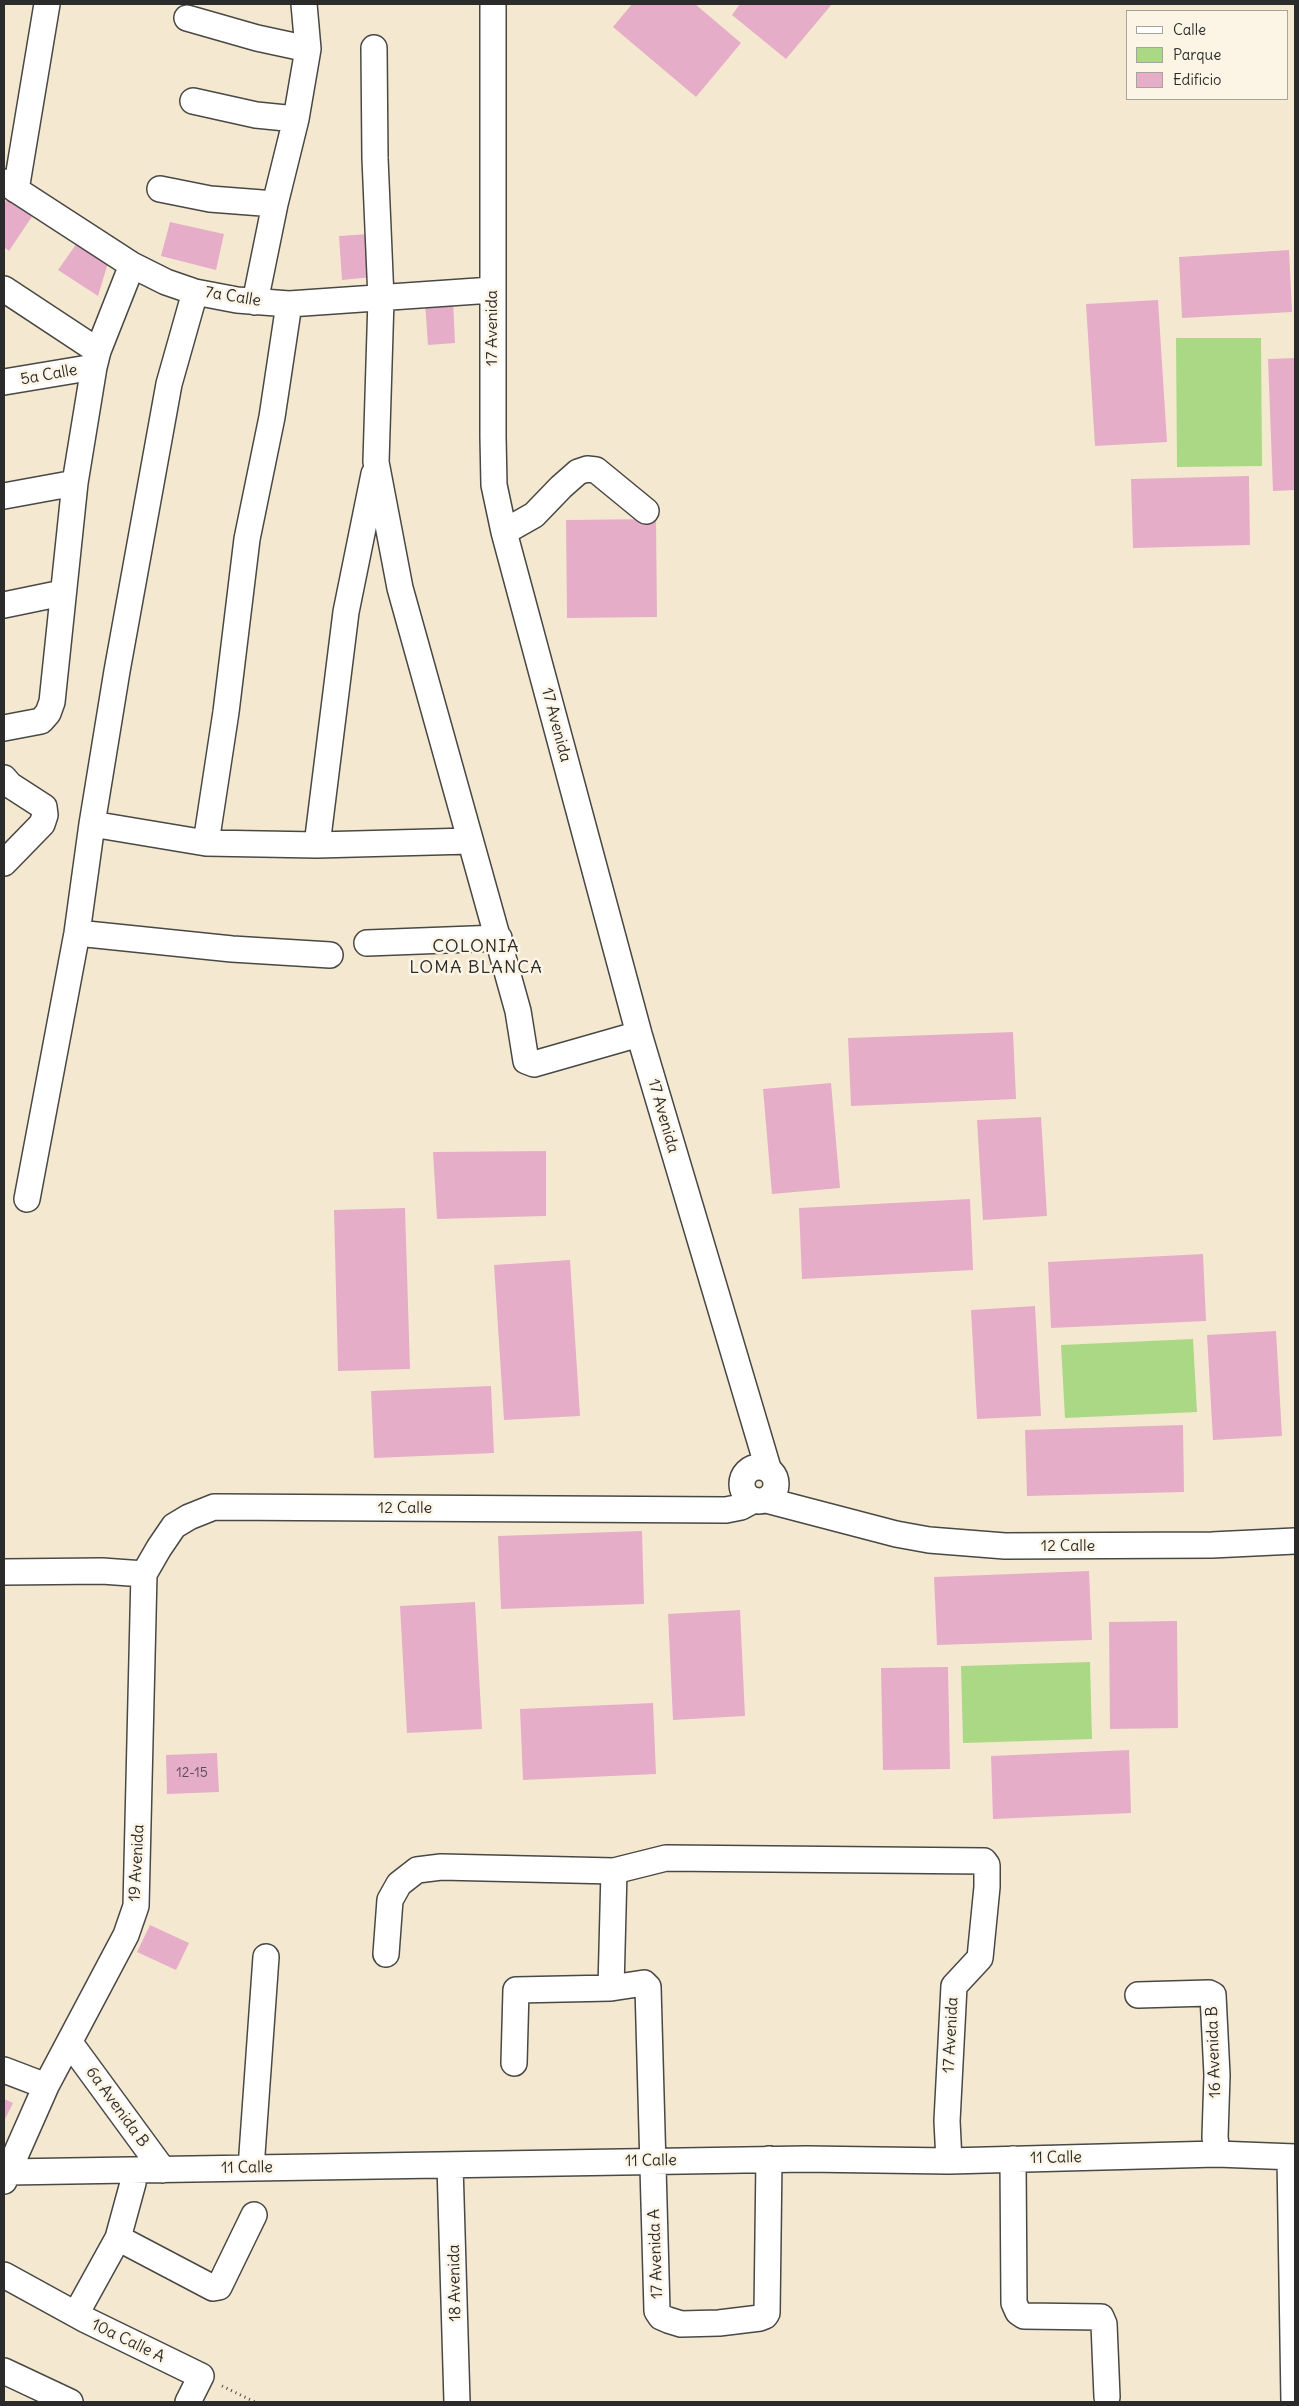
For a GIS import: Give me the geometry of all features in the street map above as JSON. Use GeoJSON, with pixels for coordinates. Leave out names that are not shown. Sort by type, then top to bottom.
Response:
{"type":"FeatureCollection","features":[{"type":"Feature","properties":{"kind":"street"},"geometry":{"type":"LineString","coordinates":[[10,186],[47,4]]}},
{"type":"Feature","properties":{"kind":"street"},"geometry":{"type":"LineString","coordinates":[[255,302],[275,204],[296,119],[308,49],[304,4]]}},
{"type":"Feature","properties":{"kind":"street","name":"17 Avenida"},"geometry":{"type":"LineString","coordinates":[[494,4],[492,290],[494,485],[504,532],[639,1034],[755,1427],[759,1483]]}},
{"type":"Feature","properties":{"kind":"street"},"geometry":{"type":"LineString","coordinates":[[187,18],[257,38],[308,49]]}},
{"type":"Feature","properties":{"kind":"street"},"geometry":{"type":"LineString","coordinates":[[317,845],[346,612],[376,462],[381,299],[375,158],[374,48]]}},
{"type":"Feature","properties":{"kind":"street"},"geometry":{"type":"LineString","coordinates":[[193,101],[256,116],[296,119]]}},
{"type":"Feature","properties":{"kind":"street","name":"7a Calle"},"geometry":{"type":"LineString","coordinates":[[10,186],[132,265],[166,282],[196,292],[255,302],[289,304],[492,290]]}},
{"type":"Feature","properties":{"kind":"street"},"geometry":{"type":"LineString","coordinates":[[160,189],[210,199],[275,204]]}},
{"type":"Feature","properties":{"kind":"street"},"geometry":{"type":"LineString","coordinates":[[4,728],[41,721],[48,713],[52,702],[75,483],[96,359],[132,265]]}},
{"type":"Feature","properties":{"kind":"street"},"geometry":{"type":"LineString","coordinates":[[4,289],[96,359]]}},
{"type":"Feature","properties":{"kind":"street"},"geometry":{"type":"LineString","coordinates":[[27,1200],[77,933],[92,824],[169,384],[196,292]]}},
{"type":"Feature","properties":{"kind":"street"},"geometry":{"type":"LineString","coordinates":[[206,843],[226,712],[247,539],[272,417],[289,304]]}},
{"type":"Feature","properties":{"kind":"street","name":"5a Calle"},"geometry":{"type":"LineString","coordinates":[[4,382],[96,359]]}},
{"type":"Feature","properties":{"kind":"street"},"geometry":{"type":"LineString","coordinates":[[376,462],[400,588],[470,841],[499,938],[518,1011],[526,1061],[534,1064],[639,1034]]}},
{"type":"Feature","properties":{"kind":"street"},"geometry":{"type":"LineString","coordinates":[[504,532],[534,515],[578,472],[588,469],[596,470],[646,512]]}},
{"type":"Feature","properties":{"kind":"street"},"geometry":{"type":"LineString","coordinates":[[4,496],[75,483]]}},
{"type":"Feature","properties":{"kind":"street"},"geometry":{"type":"LineString","coordinates":[[4,605],[62,593]]}},
{"type":"Feature","properties":{"kind":"street"},"geometry":{"type":"LineString","coordinates":[[4,778],[10,785],[44,807],[45,815],[42,824],[4,863]]}},
{"type":"Feature","properties":{"kind":"street"},"geometry":{"type":"LineString","coordinates":[[92,824],[206,843],[317,845],[470,841]]}},
{"type":"Feature","properties":{"kind":"street"},"geometry":{"type":"LineString","coordinates":[[77,933],[232,949],[330,954]]}},
{"type":"Feature","properties":{"kind":"street"},"geometry":{"type":"LineString","coordinates":[[367,943],[499,938]]}},
{"type":"Feature","properties":{"kind":"street","name":"12 Calle"},"geometry":{"type":"LineString","coordinates":[[144,1574],[174,1526],[189,1516],[214,1508],[696,1510],[759,1483],[844,1520],[896,1534],[928,1540],[1006,1546],[1212,1545],[1295,1541]]}},
{"type":"Feature","properties":{"kind":"street"},"geometry":{"type":"LineString","coordinates":[[4,1572],[125,1571],[144,1574]]}},
{"type":"Feature","properties":{"kind":"street","name":"19 Avenida"},"geometry":{"type":"LineString","coordinates":[[6,2176],[46,2086],[70,2044],[126,1934],[136,1906],[144,1574]]}},
{"type":"Feature","properties":{"kind":"street","name":"17 Avenida"},"geometry":{"type":"LineString","coordinates":[[614,1871],[666,1858],[984,1861],[987,1865],[987,1887],[980,1958],[954,1986],[947,2122],[949,2160]]}},
{"type":"Feature","properties":{"kind":"street"},"geometry":{"type":"LineString","coordinates":[[386,1954],[390,1900],[399,1884],[417,1870],[441,1867],[614,1871],[611,1988],[515,1991],[514,2063]]}},
{"type":"Feature","properties":{"kind":"street"},"geometry":{"type":"LineString","coordinates":[[251,2168],[266,1957]]}},
{"type":"Feature","properties":{"kind":"street","name":"17 Avenida A"},"geometry":{"type":"LineString","coordinates":[[611,1988],[644,1983],[648,1987],[657,2311],[661,2317],[681,2324],[719,2323],[765,2316],[767,2313],[769,2160]]}},
{"type":"Feature","properties":{"kind":"street","name":"16 Avenida B"},"geometry":{"type":"LineString","coordinates":[[1138,1995],[1209,1993],[1213,1995],[1217,2075],[1216,2154]]}},
{"type":"Feature","properties":{"kind":"street","name":"6a Avenida B"},"geometry":{"type":"LineString","coordinates":[[70,2044],[163,2170]]}},
{"type":"Feature","properties":{"kind":"street"},"geometry":{"type":"LineString","coordinates":[[4,2070],[46,2086]]}},
{"type":"Feature","properties":{"kind":"street","name":"11 Calle"},"geometry":{"type":"LineString","coordinates":[[6,2176],[134,2170],[450,2164],[949,2160],[1216,2154],[1293,2156]]}},
{"type":"Feature","properties":{"kind":"street"},"geometry":{"type":"LineString","coordinates":[[1293,2156],[1294,2402]]}},
{"type":"Feature","properties":{"kind":"street"},"geometry":{"type":"LineString","coordinates":[[1013,2159],[1014,2303],[1018,2312],[1024,2316],[1101,2317],[1104,2324],[1107,2397]]}},
{"type":"Feature","properties":{"kind":"street","name":"18 Avenida"},"geometry":{"type":"LineString","coordinates":[[450,2164],[457,2402]]}},
{"type":"Feature","properties":{"kind":"street"},"geometry":{"type":"LineString","coordinates":[[76,2314],[118,2238],[133,2183],[134,2170]]}},
{"type":"Feature","properties":{"kind":"street"},"geometry":{"type":"LineString","coordinates":[[118,2238],[216,2288],[254,2215]]}},
{"type":"Feature","properties":{"kind":"street","name":"10a Calle A"},"geometry":{"type":"LineString","coordinates":[[4,2275],[76,2314],[200,2376]]}},
{"type":"Feature","properties":{"kind":"street"},"geometry":{"type":"LineString","coordinates":[[4,2370],[70,2402]]}},
{"type":"Feature","properties":{"kind":"street"},"geometry":{"type":"LineString","coordinates":[[188,2402],[200,2376]]}},
{"type":"Feature","properties":{"kind":"path"},"geometry":{"type":"LineString","coordinates":[[200,2376],[255,2402]]}},
{"type":"Feature","properties":{"kind":"green space"},"geometry":{"type":"Polygon","coordinates":[[[1176,338],[1261,338],[1262,466],[1177,467],[1176,338]]]}},
{"type":"Feature","properties":{"kind":"green space"},"geometry":{"type":"Polygon","coordinates":[[[1193,1339],[1197,1412],[1065,1418],[1061,1345],[1193,1339]]]}},
{"type":"Feature","properties":{"kind":"green space"},"geometry":{"type":"Polygon","coordinates":[[[1090,1662],[1092,1739],[963,1743],[961,1666],[1090,1662]]]}},
{"type":"Feature","properties":{"kind":"building"},"geometry":{"type":"Polygon","coordinates":[[[632,4],[695,4],[741,43],[696,97],[613,27],[632,4]]]}},
{"type":"Feature","properties":{"kind":"building"},"geometry":{"type":"Polygon","coordinates":[[[740,4],[832,4],[786,59],[732,15],[740,4]]]}},
{"type":"Feature","properties":{"kind":"building"},"geometry":{"type":"Polygon","coordinates":[[[7,199],[33,215],[9,251],[4,247],[4,204],[7,199]]]}},
{"type":"Feature","properties":{"kind":"building"},"geometry":{"type":"Polygon","coordinates":[[[170,222],[224,234],[216,270],[161,256],[170,222]]]}},
{"type":"Feature","properties":{"kind":"building"},"geometry":{"type":"Polygon","coordinates":[[[369,234],[372,277],[342,280],[339,236],[369,234]]]}},
{"type":"Feature","properties":{"kind":"building"},"geometry":{"type":"Polygon","coordinates":[[[77,243],[108,263],[98,296],[58,270],[77,243]]]}},
{"type":"Feature","properties":{"kind":"building"},"geometry":{"type":"Polygon","coordinates":[[[1289,250],[1292,312],[1182,318],[1179,257],[1289,250]]]}},
{"type":"Feature","properties":{"kind":"building"},"geometry":{"type":"Polygon","coordinates":[[[453,300],[455,343],[428,345],[425,302],[453,300]]]}},
{"type":"Feature","properties":{"kind":"building"},"geometry":{"type":"Polygon","coordinates":[[[1158,300],[1167,442],[1095,446],[1086,304],[1158,300]]]}},
{"type":"Feature","properties":{"kind":"building"},"geometry":{"type":"Polygon","coordinates":[[[1295,358],[1295,490],[1273,491],[1268,359],[1295,358]]]}},
{"type":"Feature","properties":{"kind":"building"},"geometry":{"type":"Polygon","coordinates":[[[1249,476],[1250,545],[1133,548],[1131,479],[1249,476]]]}},
{"type":"Feature","properties":{"kind":"building"},"geometry":{"type":"Polygon","coordinates":[[[656,519],[657,617],[567,618],[566,520],[656,519]]]}},
{"type":"Feature","properties":{"kind":"building"},"geometry":{"type":"Polygon","coordinates":[[[1013,1032],[1016,1099],[851,1106],[848,1038],[1013,1032]]]}},
{"type":"Feature","properties":{"kind":"building"},"geometry":{"type":"Polygon","coordinates":[[[831,1083],[840,1188],[772,1194],[763,1089],[831,1083]]]}},
{"type":"Feature","properties":{"kind":"building"},"geometry":{"type":"Polygon","coordinates":[[[1041,1117],[1047,1216],[983,1220],[977,1120],[1041,1117]]]}},
{"type":"Feature","properties":{"kind":"building"},"geometry":{"type":"Polygon","coordinates":[[[546,1151],[546,1216],[437,1219],[433,1152],[546,1151]]]}},
{"type":"Feature","properties":{"kind":"building"},"geometry":{"type":"Polygon","coordinates":[[[970,1199],[973,1270],[802,1279],[799,1208],[970,1199]]]}},
{"type":"Feature","properties":{"kind":"building"},"geometry":{"type":"Polygon","coordinates":[[[405,1208],[410,1369],[338,1371],[334,1210],[405,1208]]]}},
{"type":"Feature","properties":{"kind":"building"},"geometry":{"type":"Polygon","coordinates":[[[1203,1254],[1206,1321],[1051,1328],[1048,1262],[1203,1254]]]}},
{"type":"Feature","properties":{"kind":"building"},"geometry":{"type":"Polygon","coordinates":[[[570,1260],[580,1416],[504,1420],[494,1265],[570,1260]]]}},
{"type":"Feature","properties":{"kind":"building"},"geometry":{"type":"Polygon","coordinates":[[[1035,1306],[1041,1416],[977,1419],[971,1310],[1035,1306]]]}},
{"type":"Feature","properties":{"kind":"building"},"geometry":{"type":"Polygon","coordinates":[[[1276,1331],[1282,1436],[1213,1440],[1207,1335],[1276,1331]]]}},
{"type":"Feature","properties":{"kind":"building"},"geometry":{"type":"Polygon","coordinates":[[[491,1386],[494,1453],[374,1458],[371,1391],[491,1386]]]}},
{"type":"Feature","properties":{"kind":"building"},"geometry":{"type":"Polygon","coordinates":[[[1183,1425],[1184,1492],[1027,1496],[1025,1430],[1183,1425]]]}},
{"type":"Feature","properties":{"kind":"building"},"geometry":{"type":"Polygon","coordinates":[[[642,1531],[644,1604],[501,1609],[498,1536],[642,1531]]]}},
{"type":"Feature","properties":{"kind":"building"},"geometry":{"type":"Polygon","coordinates":[[[1089,1571],[1092,1640],[937,1645],[934,1577],[1089,1571]]]}},
{"type":"Feature","properties":{"kind":"building"},"geometry":{"type":"Polygon","coordinates":[[[475,1602],[482,1729],[407,1733],[400,1606],[475,1602]]]}},
{"type":"Feature","properties":{"kind":"building"},"geometry":{"type":"Polygon","coordinates":[[[740,1610],[745,1716],[673,1720],[668,1614],[740,1610]]]}},
{"type":"Feature","properties":{"kind":"building"},"geometry":{"type":"Polygon","coordinates":[[[1177,1621],[1178,1728],[1110,1729],[1109,1622],[1177,1621]]]}},
{"type":"Feature","properties":{"kind":"building"},"geometry":{"type":"Polygon","coordinates":[[[948,1667],[950,1769],[883,1770],[881,1668],[948,1667]]]}},
{"type":"Feature","properties":{"kind":"building"},"geometry":{"type":"Polygon","coordinates":[[[653,1703],[656,1774],[523,1780],[520,1709],[653,1703]]]}},
{"type":"Feature","properties":{"kind":"building"},"geometry":{"type":"Polygon","coordinates":[[[1129,1750],[1131,1813],[993,1819],[991,1756],[1129,1750]]]}},
{"type":"Feature","properties":{"kind":"building"},"geometry":{"type":"Polygon","coordinates":[[[217,1753],[219,1792],[167,1794],[166,1755],[217,1753]]]}},
{"type":"Feature","properties":{"kind":"building"},"geometry":{"type":"Polygon","coordinates":[[[150,1925],[189,1943],[176,1970],[137,1952],[150,1925]]]}},
{"type":"Feature","properties":{"kind":"building"},"geometry":{"type":"Polygon","coordinates":[[[4,2099],[13,2103],[4,2121],[4,2099]]]}},
{"type":"Feature","properties":{"kind":"district","name":"COLONIA LOMA BLANCA"},"geometry":{"type":"Point","coordinates":[476,958]}}]}
